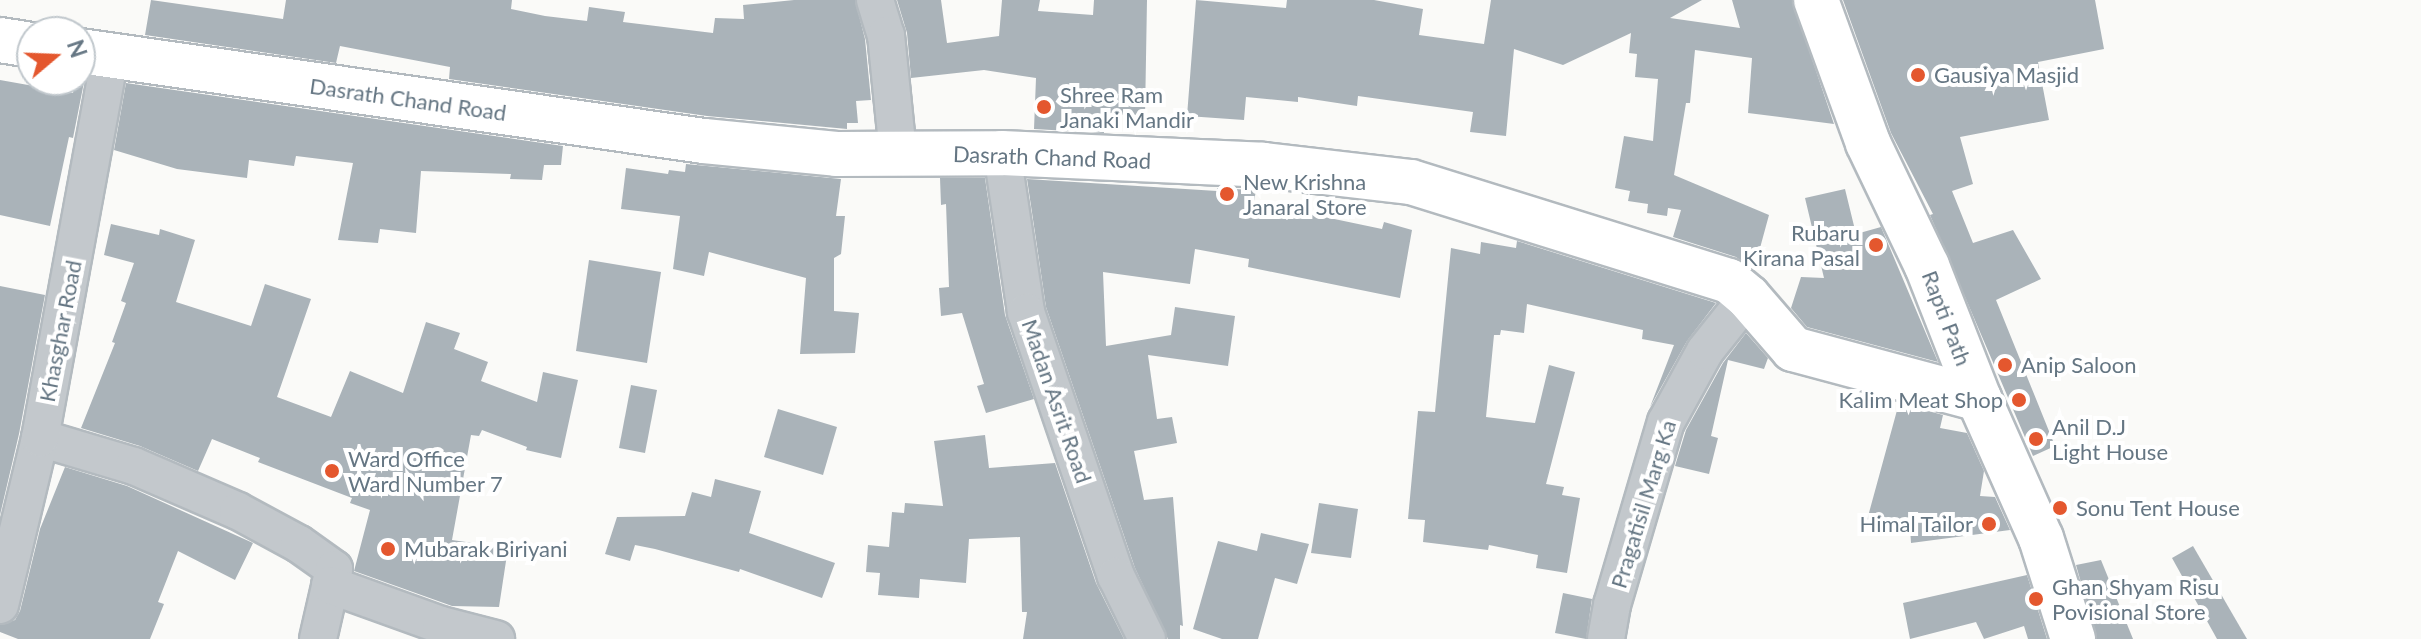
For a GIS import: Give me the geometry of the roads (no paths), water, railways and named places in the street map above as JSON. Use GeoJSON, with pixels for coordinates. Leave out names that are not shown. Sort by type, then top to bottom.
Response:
{"type":"FeatureCollection","features":[{"type":"Feature","properties":{"kind":"street"},"geometry":{"type":"LineString","coordinates":[[875,0],[886,35],[898,154]]}},
{"type":"Feature","properties":{"kind":"street","name":"Rapti Path"},"geometry":{"type":"LineString","coordinates":[[1816,0],[1868,143],[1927,266],[1979,399],[2041,538],[2073,639]]}},
{"type":"Feature","properties":{"kind":"street","name":"Dasrath Chand Road"},"geometry":{"type":"LineString","coordinates":[[96,53],[704,141],[836,154],[1002,153],[1263,165],[1411,182],[1729,281],[1748,297],[1793,349],[1979,399]]}},
{"type":"Feature","properties":{"kind":"street","name":"Khasghar Road"},"geometry":{"type":"LineString","coordinates":[[0,605],[40,438],[89,96]]}},
{"type":"Feature","properties":{"kind":"street","name":"Madan Asrit Road"},"geometry":{"type":"LineString","coordinates":[[1002,153],[1026,312],[1116,576],[1147,639]]}},
{"type":"Feature","properties":{"kind":"street","name":"Pragatisil Marg Ka"},"geometry":{"type":"LineString","coordinates":[[1606,639],[1612,605],[1666,422],[1705,351],[1748,297]]}},
{"type":"Feature","properties":{"kind":"street"},"geometry":{"type":"LineString","coordinates":[[40,438],[134,466],[238,511],[299,544],[334,569],[318,639]]}},
{"type":"Feature","properties":{"kind":"street"},"geometry":{"type":"LineString","coordinates":[[330,585],[441,625],[496,639]]}},
{"type":"Feature","properties":{"kind":"place","name":"Gausiya Masjid"},"geometry":{"type":"Point","coordinates":[1918,75]}},
{"type":"Feature","properties":{"kind":"place","name":"Shree Ram Janaki Mandir"},"geometry":{"type":"Point","coordinates":[1044,107]}},
{"type":"Feature","properties":{"kind":"place","name":"New Krishna Janaral Store"},"geometry":{"type":"Point","coordinates":[1227,194]}},
{"type":"Feature","properties":{"kind":"place","name":"Rubaru Kirana Pasal"},"geometry":{"type":"Point","coordinates":[1876,245]}},
{"type":"Feature","properties":{"kind":"place","name":"Anip Saloon"},"geometry":{"type":"Point","coordinates":[2005,365]}},
{"type":"Feature","properties":{"kind":"place","name":"Kalim Meat Shop"},"geometry":{"type":"Point","coordinates":[2019,400]}},
{"type":"Feature","properties":{"kind":"place","name":"Anil D.J Light House"},"geometry":{"type":"Point","coordinates":[2036,439]}},
{"type":"Feature","properties":{"kind":"place","name":"Ward Office Ward Number 7"},"geometry":{"type":"Point","coordinates":[332,471]}},
{"type":"Feature","properties":{"kind":"place","name":"Sonu Tent House"},"geometry":{"type":"Point","coordinates":[2060,508]}},
{"type":"Feature","properties":{"kind":"place","name":"Himal Tailor"},"geometry":{"type":"Point","coordinates":[1989,524]}},
{"type":"Feature","properties":{"kind":"place","name":"Mubarak Biriyani"},"geometry":{"type":"Point","coordinates":[388,549]}},
{"type":"Feature","properties":{"kind":"place","name":"Ghan Shyam Risu Povisional Store"},"geometry":{"type":"Point","coordinates":[2036,599]}}]}
